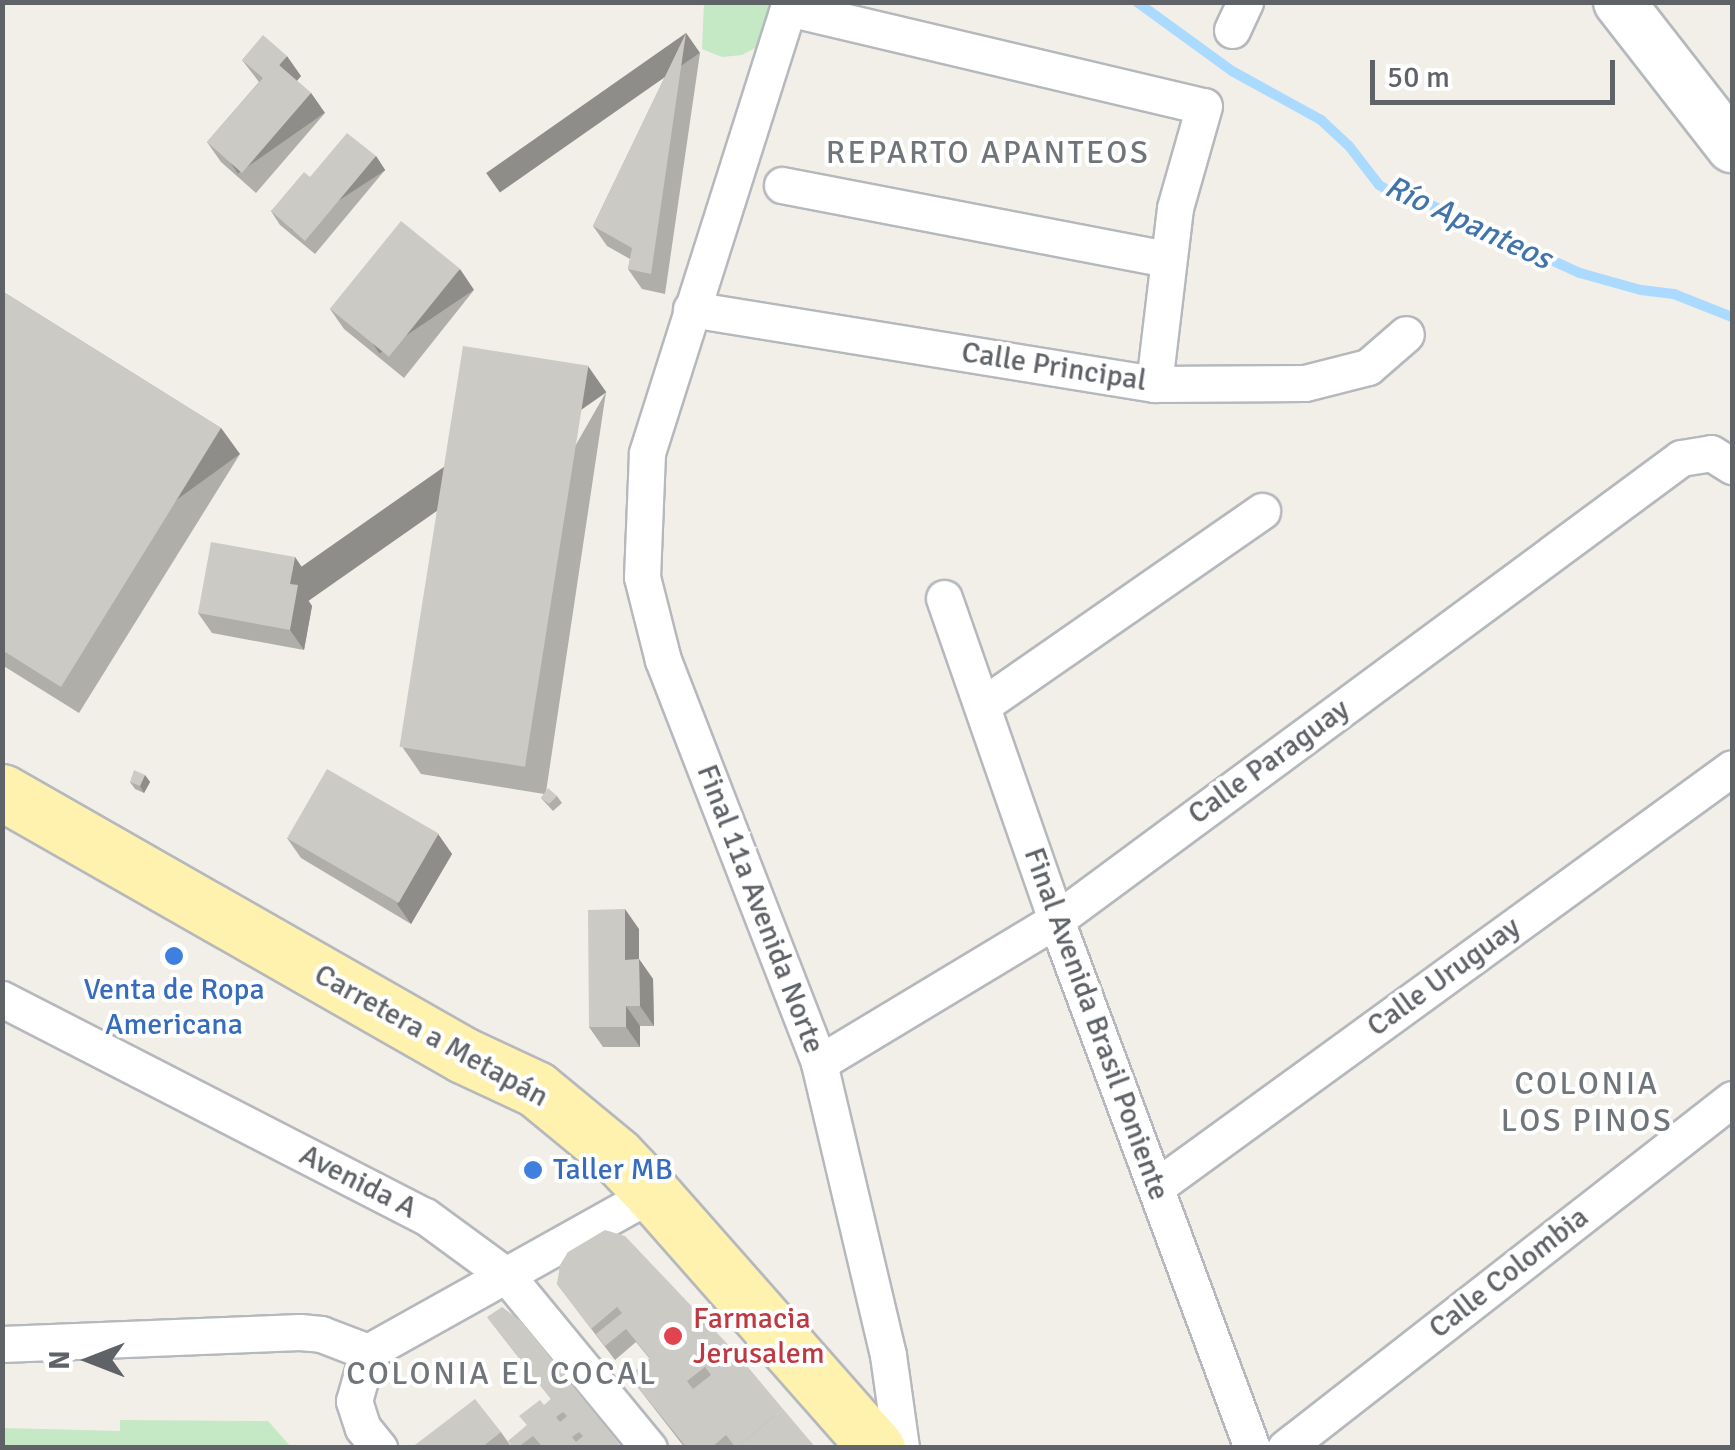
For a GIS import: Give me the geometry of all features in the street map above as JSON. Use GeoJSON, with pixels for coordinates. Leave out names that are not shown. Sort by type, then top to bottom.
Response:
{"type":"FeatureCollection","features":[{"type":"Feature","properties":{"kind":"main road"},"geometry":{"type":"LineString","coordinates":[[1629,8],[1732,147]]}},
{"type":"Feature","properties":{"kind":"main road","name":"Carretera a Metapán"},"geometry":{"type":"LineString","coordinates":[[2,792],[463,1055],[536,1089],[616,1154],[876,1448]]}},
{"type":"Feature","properties":{"kind":"street"},"geometry":{"type":"LineString","coordinates":[[789,6],[1204,106],[1190,146],[1167,259],[1154,384]]}},
{"type":"Feature","properties":{"kind":"street","name":"Final 11a Avenida Norte"},"geometry":{"type":"LineString","coordinates":[[789,6],[668,374],[646,453],[642,543],[648,605],[663,660],[818,1063],[888,1355],[900,1448]]}},
{"type":"Feature","properties":{"kind":"street"},"geometry":{"type":"LineString","coordinates":[[782,186],[1167,259]]}},
{"type":"Feature","properties":{"kind":"street","name":"Calle Principal"},"geometry":{"type":"LineString","coordinates":[[691,308],[1154,384],[1305,383],[1368,367],[1406,334]]}},
{"type":"Feature","properties":{"kind":"street","name":"Calle Paraguay"},"geometry":{"type":"LineString","coordinates":[[818,1063],[1056,920],[1681,458],[1722,459]]}},
{"type":"Feature","properties":{"kind":"street"},"geometry":{"type":"LineString","coordinates":[[982,705],[1262,511]]}},
{"type":"Feature","properties":{"kind":"street","name":"Final Avenida Brasil Poniente"},"geometry":{"type":"LineString","coordinates":[[944,598],[1056,920],[1252,1448]]}},
{"type":"Feature","properties":{"kind":"street","name":"Calle Uruguay"},"geometry":{"type":"LineString","coordinates":[[1156,1187],[1732,768]]}},
{"type":"Feature","properties":{"kind":"street","name":"Avenida A"},"geometry":{"type":"LineString","coordinates":[[2,999],[425,1216],[508,1276],[650,1448]]}},
{"type":"Feature","properties":{"kind":"street","name":"Calle Colombia"},"geometry":{"type":"LineString","coordinates":[[1285,1448],[1732,1099]]}},
{"type":"Feature","properties":{"kind":"street"},"geometry":{"type":"LineString","coordinates":[[378,1448],[358,1418],[354,1401],[368,1352],[652,1193]]}},
{"type":"Feature","properties":{"kind":"street"},"geometry":{"type":"LineString","coordinates":[[2,1344],[300,1332],[321,1334],[368,1352]]}},
{"type":"Feature","properties":{"kind":"green space"},"geometry":{"type":"Polygon","coordinates":[[[704,3],[773,3],[759,46],[742,55],[722,57],[702,49],[704,3]]]}},
{"type":"Feature","properties":{"kind":"green space"},"geometry":{"type":"Polygon","coordinates":[[[120,1420],[268,1421],[291,1447],[3,1447],[3,1428],[120,1431],[120,1420]]]}},
{"type":"Feature","properties":{"kind":"building"},"geometry":{"type":"Polygon","coordinates":[[[686,33],[651,274],[628,269],[632,248],[593,226],[686,33]]]}},
{"type":"Feature","properties":{"kind":"building"},"geometry":{"type":"Polygon","coordinates":[[[263,35],[287,56],[279,65],[311,93],[242,173],[207,142],[263,78],[242,60],[263,35]]]}},
{"type":"Feature","properties":{"kind":"building"},"geometry":{"type":"Polygon","coordinates":[[[347,133],[376,156],[305,241],[271,211],[304,172],[310,177],[347,133]]]}},
{"type":"Feature","properties":{"kind":"building"},"geometry":{"type":"Polygon","coordinates":[[[401,221],[460,269],[389,357],[330,309],[401,221]]]}},
{"type":"Feature","properties":{"kind":"building"},"geometry":{"type":"Polygon","coordinates":[[[2,291],[221,428],[61,687],[2,650],[2,291]]]}},
{"type":"Feature","properties":{"kind":"building"},"geometry":{"type":"Polygon","coordinates":[[[463,346],[588,366],[525,767],[399,747],[463,346]]]}},
{"type":"Feature","properties":{"kind":"building"},"geometry":{"type":"Polygon","coordinates":[[[211,542],[295,557],[290,584],[298,585],[290,630],[198,613],[211,542]]]}},
{"type":"Feature","properties":{"kind":"building"},"geometry":{"type":"Polygon","coordinates":[[[327,769],[439,834],[399,903],[287,838],[327,769]]]}},
{"type":"Feature","properties":{"kind":"building"},"geometry":{"type":"Polygon","coordinates":[[[134,770],[145,775],[140,786],[130,782],[134,770]]]}},
{"type":"Feature","properties":{"kind":"building"},"geometry":{"type":"Polygon","coordinates":[[[548,788],[557,796],[549,804],[541,798],[548,788]]]}},
{"type":"Feature","properties":{"kind":"building"},"geometry":{"type":"Polygon","coordinates":[[[625,909],[625,960],[639,959],[640,1006],[626,1006],[626,1027],[589,1027],[588,910],[625,909]]]}},
{"type":"Feature","properties":{"kind":"building"},"geometry":{"type":"Polygon","coordinates":[[[605,1230],[625,1236],[737,1354],[783,1409],[736,1448],[726,1435],[711,1448],[687,1448],[629,1376],[650,1358],[626,1329],[605,1346],[596,1334],[622,1313],[617,1307],[591,1329],[557,1284],[560,1265],[568,1252],[605,1230]],[[705,1367],[687,1381],[693,1389],[711,1375],[705,1367]]]}},
{"type":"Feature","properties":{"kind":"building"},"geometry":{"type":"Polygon","coordinates":[[[502,1307],[522,1322],[622,1448],[538,1448],[541,1445],[533,1436],[513,1448],[508,1441],[527,1425],[519,1416],[540,1400],[544,1405],[551,1399],[487,1317],[502,1307]]]}},
{"type":"Feature","properties":{"kind":"building"},"geometry":{"type":"Polygon","coordinates":[[[475,1399],[501,1432],[481,1448],[416,1448],[415,1445],[475,1399]]]}},
{"type":"Feature","properties":{"kind":"building"},"geometry":{"type":"Polygon","coordinates":[[[783,1409],[816,1448],[736,1448],[783,1409]]]}},
{"type":"Feature","properties":{"kind":"waterway","name":"Río Apanteos"},"geometry":{"type":"LineString","coordinates":[[1137,2],[1232,71],[1321,120],[1349,146],[1379,185],[1396,195],[1429,204],[1580,273],[1641,290],[1674,294],[1732,317]]}},
{"type":"Feature","properties":{"kind":"place","name":"Venta de Ropa Americana"},"geometry":{"type":"Point","coordinates":[174,956]}},
{"type":"Feature","properties":{"kind":"place","name":"Taller MB"},"geometry":{"type":"Point","coordinates":[533,1170]}},
{"type":"Feature","properties":{"kind":"place","name":"Farmacia Jerusalem"},"geometry":{"type":"Point","coordinates":[673,1336]}},
{"type":"Feature","properties":{"kind":"district","name":"REPARTO APANTEOS"},"geometry":{"type":"Point","coordinates":[988,153]}},
{"type":"Feature","properties":{"kind":"district","name":"COLONIA LOS PINOS"},"geometry":{"type":"Point","coordinates":[1587,1104]}},
{"type":"Feature","properties":{"kind":"district","name":"COLONIA EL COCAL"},"geometry":{"type":"Point","coordinates":[502,1374]}}]}
